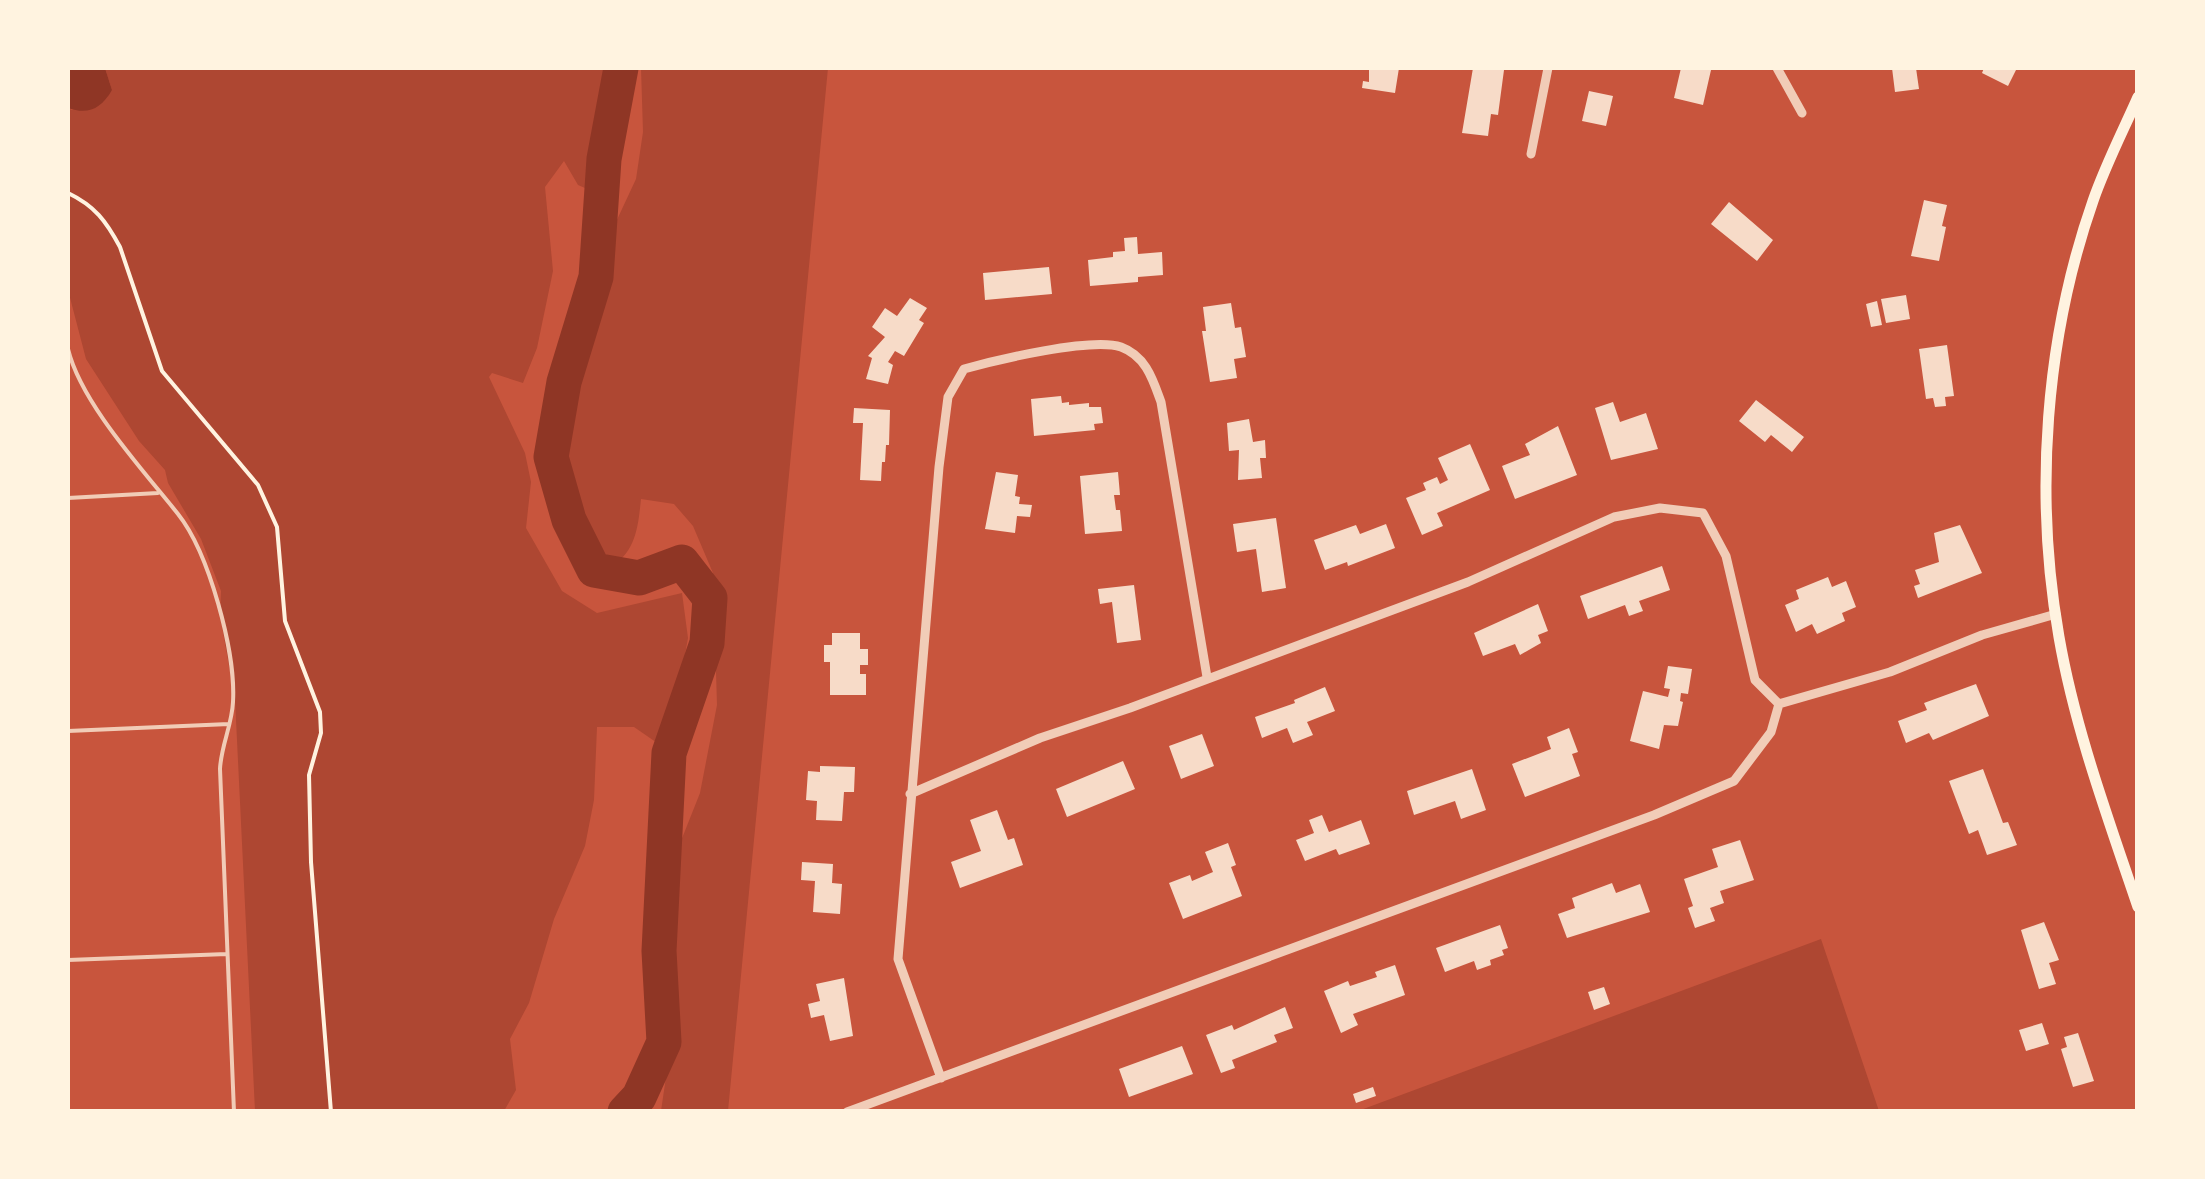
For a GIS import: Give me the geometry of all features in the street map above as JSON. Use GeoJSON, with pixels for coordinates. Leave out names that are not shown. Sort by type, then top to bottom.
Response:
{"type":"FeatureCollection","features":[{"type":"Feature","properties":{"kind":"main road"},"geometry":{"type":"LineString","coordinates":[[2138,96],[2093,201],[2065,302],[2048,422],[2048,536],[2056,614],[2084,744],[2138,906]]}},
{"type":"Feature","properties":{"kind":"street"},"geometry":{"type":"LineString","coordinates":[[1531,154],[1548,68]]}},
{"type":"Feature","properties":{"kind":"street"},"geometry":{"type":"LineString","coordinates":[[1778,68],[1802,113]]}},
{"type":"Feature","properties":{"kind":"street"},"geometry":{"type":"LineString","coordinates":[[941,1078],[898,959],[939,467],[948,396],[964,369],[1080,346],[1120,347],[1149,368],[1161,402],[1207,677]]}},
{"type":"Feature","properties":{"kind":"street"},"geometry":{"type":"LineString","coordinates":[[910,794],[1040,738],[1468,582],[1614,517],[1660,508],[1703,512],[1726,556],[1755,680],[1779,704]]}},
{"type":"Feature","properties":{"kind":"street"},"geometry":{"type":"LineString","coordinates":[[1779,704],[1890,672],[1982,635],[2056,614]]}},
{"type":"Feature","properties":{"kind":"street"},"geometry":{"type":"LineString","coordinates":[[847,1112],[1636,822],[1734,780],[1771,732],[1779,704]]}},
{"type":"Feature","properties":{"kind":"lane"},"geometry":{"type":"LineString","coordinates":[[68,349],[84,388],[180,516],[208,568],[233,686],[220,769],[234,1112]]}},
{"type":"Feature","properties":{"kind":"lane"},"geometry":{"type":"LineString","coordinates":[[68,498],[159,493]]}},
{"type":"Feature","properties":{"kind":"lane"},"geometry":{"type":"LineString","coordinates":[[68,731],[230,724]]}},
{"type":"Feature","properties":{"kind":"lane"},"geometry":{"type":"LineString","coordinates":[[68,960],[227,954]]}},
{"type":"Feature","properties":{"kind":"path"},"geometry":{"type":"LineString","coordinates":[[68,193],[100,212],[162,371],[258,486],[278,527],[286,621],[320,712],[321,733],[309,775],[311,862],[331,1112]]}},
{"type":"Feature","properties":{"kind":"shaded area"},"geometry":{"type":"Polygon","coordinates":[[[68,68],[105,68],[112,90],[93,109],[68,108],[68,68]]]}},
{"type":"Feature","properties":{"kind":"shaded area"},"geometry":{"type":"Polygon","coordinates":[[[105,68],[609,68],[606,170],[585,188],[578,185],[564,161],[545,187],[553,271],[537,348],[523,383],[492,373],[489,377],[525,453],[531,482],[526,528],[562,591],[597,613],[682,593],[688,638],[674,716],[663,747],[634,727],[597,727],[594,800],[585,846],[554,919],[529,1003],[510,1039],[516,1090],[504,1111],[255,1111],[235,699],[220,615],[221,591],[201,539],[168,483],[165,470],[139,441],[86,359],[68,290],[68,108],[72,110],[112,90],[105,68]]]}},
{"type":"Feature","properties":{"kind":"shaded area"},"geometry":{"type":"Polygon","coordinates":[[[641,68],[828,68],[728,1111],[661,1111],[676,1009],[671,866],[700,793],[717,705],[713,573],[693,526],[674,504],[641,499],[630,547],[608,568],[581,548],[566,509],[562,465],[596,297],[615,224],[636,179],[643,132],[641,68]]]}},
{"type":"Feature","properties":{"kind":"shaded area"},"geometry":{"type":"Polygon","coordinates":[[[1821,939],[1879,1111],[1358,1111],[1821,939]]]}},
{"type":"Feature","properties":{"kind":"building"},"geometry":{"type":"Polygon","coordinates":[[[1369,68],[1399,68],[1395,93],[1362,88],[1363,81],[1369,82],[1369,68]]]}},
{"type":"Feature","properties":{"kind":"building"},"geometry":{"type":"Polygon","coordinates":[[[1473,68],[1504,70],[1498,115],[1491,114],[1488,136],[1462,133],[1473,68]]]}},
{"type":"Feature","properties":{"kind":"building"},"geometry":{"type":"Polygon","coordinates":[[[1681,68],[1711,70],[1703,105],[1674,98],[1681,68]]]}},
{"type":"Feature","properties":{"kind":"building"},"geometry":{"type":"Polygon","coordinates":[[[1892,68],[1916,68],[1919,89],[1895,92],[1892,68]]]}},
{"type":"Feature","properties":{"kind":"building"},"geometry":{"type":"Polygon","coordinates":[[[1984,68],[2017,68],[2008,86],[1982,73],[1984,68]]]}},
{"type":"Feature","properties":{"kind":"building"},"geometry":{"type":"Polygon","coordinates":[[[1589,91],[1613,96],[1606,126],[1582,121],[1589,91]]]}},
{"type":"Feature","properties":{"kind":"building"},"geometry":{"type":"Polygon","coordinates":[[[1924,200],[1947,205],[1939,261],[1911,256],[1924,200]]]}},
{"type":"Feature","properties":{"kind":"building"},"geometry":{"type":"Polygon","coordinates":[[[1729,202],[1773,240],[1757,261],[1711,224],[1729,202]]]}},
{"type":"Feature","properties":{"kind":"building"},"geometry":{"type":"Polygon","coordinates":[[[1137,237],[1138,254],[1162,252],[1163,275],[1138,277],[1138,282],[1090,286],[1088,260],[1113,257],[1113,252],[1125,251],[1124,238],[1137,237]]]}},
{"type":"Feature","properties":{"kind":"building"},"geometry":{"type":"Polygon","coordinates":[[[1049,267],[1052,294],[985,300],[983,273],[1049,267]]]}},
{"type":"Feature","properties":{"kind":"building"},"geometry":{"type":"Polygon","coordinates":[[[1906,295],[1910,319],[1886,323],[1881,299],[1906,295]]]}},
{"type":"Feature","properties":{"kind":"building"},"geometry":{"type":"Polygon","coordinates":[[[910,298],[927,308],[919,320],[924,323],[904,356],[895,351],[888,362],[893,365],[888,384],[866,379],[872,358],[868,356],[885,337],[872,327],[885,308],[897,316],[910,298]]]}},
{"type":"Feature","properties":{"kind":"building"},"geometry":{"type":"Polygon","coordinates":[[[1877,301],[1882,325],[1871,327],[1866,304],[1877,301]]]}},
{"type":"Feature","properties":{"kind":"building"},"geometry":{"type":"Polygon","coordinates":[[[1231,303],[1235,328],[1241,327],[1246,357],[1234,359],[1237,378],[1210,382],[1202,331],[1206,331],[1203,307],[1231,303]]]}},
{"type":"Feature","properties":{"kind":"building"},"geometry":{"type":"Polygon","coordinates":[[[1947,345],[1954,396],[1945,397],[1946,406],[1935,407],[1933,398],[1926,399],[1919,349],[1947,345]]]}},
{"type":"Feature","properties":{"kind":"building"},"geometry":{"type":"Polygon","coordinates":[[[1061,396],[1062,403],[1069,405],[1089,403],[1089,407],[1101,407],[1103,423],[1094,424],[1095,430],[1034,436],[1031,399],[1061,396]]]}},
{"type":"Feature","properties":{"kind":"building"},"geometry":{"type":"Polygon","coordinates":[[[1756,400],[1804,437],[1792,452],[1771,435],[1765,442],[1739,421],[1756,400]]]}},
{"type":"Feature","properties":{"kind":"building"},"geometry":{"type":"Polygon","coordinates":[[[1613,402],[1620,422],[1646,413],[1658,449],[1611,460],[1595,408],[1613,402]]]}},
{"type":"Feature","properties":{"kind":"building"},"geometry":{"type":"Polygon","coordinates":[[[854,408],[890,410],[889,445],[882,462],[881,481],[860,480],[863,423],[853,423],[854,408]]]}},
{"type":"Feature","properties":{"kind":"building"},"geometry":{"type":"Polygon","coordinates":[[[1249,419],[1253,442],[1265,440],[1266,458],[1260,458],[1262,478],[1238,480],[1239,450],[1229,451],[1227,423],[1249,419]]]}},
{"type":"Feature","properties":{"kind":"building"},"geometry":{"type":"Polygon","coordinates":[[[1558,426],[1577,475],[1515,499],[1502,466],[1530,455],[1525,444],[1558,426]]]}},
{"type":"Feature","properties":{"kind":"building"},"geometry":{"type":"Polygon","coordinates":[[[1470,444],[1490,490],[1437,513],[1443,526],[1422,535],[1406,498],[1426,490],[1423,483],[1437,477],[1440,484],[1448,480],[1438,458],[1470,444]]]}},
{"type":"Feature","properties":{"kind":"building"},"geometry":{"type":"Polygon","coordinates":[[[996,472],[1018,475],[1015,496],[1020,497],[1019,504],[1032,505],[1030,517],[1017,516],[1015,533],[985,529],[996,472]]]}},
{"type":"Feature","properties":{"kind":"building"},"geometry":{"type":"Polygon","coordinates":[[[1118,472],[1120,495],[1114,495],[1122,531],[1085,534],[1080,476],[1118,472]]]}},
{"type":"Feature","properties":{"kind":"building"},"geometry":{"type":"Polygon","coordinates":[[[1276,518],[1286,588],[1262,592],[1256,549],[1237,552],[1233,524],[1276,518]]]}},
{"type":"Feature","properties":{"kind":"building"},"geometry":{"type":"Polygon","coordinates":[[[1386,524],[1395,548],[1348,566],[1347,562],[1325,570],[1314,540],[1356,525],[1360,534],[1386,524]]]}},
{"type":"Feature","properties":{"kind":"building"},"geometry":{"type":"Polygon","coordinates":[[[1960,525],[1982,573],[1918,598],[1914,586],[1920,584],[1915,570],[1939,562],[1934,533],[1960,525]]]}},
{"type":"Feature","properties":{"kind":"building"},"geometry":{"type":"Polygon","coordinates":[[[1662,566],[1670,590],[1639,601],[1643,611],[1629,616],[1625,605],[1588,619],[1580,596],[1662,566]]]}},
{"type":"Feature","properties":{"kind":"building"},"geometry":{"type":"Polygon","coordinates":[[[1828,577],[1832,587],[1846,581],[1856,607],[1842,613],[1845,621],[1817,634],[1812,624],[1796,632],[1785,605],[1799,599],[1796,590],[1828,577]]]}},
{"type":"Feature","properties":{"kind":"building"},"geometry":{"type":"Polygon","coordinates":[[[1134,585],[1141,640],[1117,643],[1112,602],[1100,604],[1098,589],[1134,585]]]}},
{"type":"Feature","properties":{"kind":"building"},"geometry":{"type":"Polygon","coordinates":[[[1538,604],[1548,631],[1538,635],[1541,643],[1520,655],[1515,644],[1483,656],[1474,633],[1538,604]]]}},
{"type":"Feature","properties":{"kind":"building"},"geometry":{"type":"Polygon","coordinates":[[[832,633],[860,633],[860,649],[868,649],[868,665],[860,665],[860,674],[866,674],[866,695],[830,695],[830,662],[824,662],[824,645],[832,645],[832,633]]]}},
{"type":"Feature","properties":{"kind":"building"},"geometry":{"type":"Polygon","coordinates":[[[1668,666],[1692,669],[1688,694],[1681,693],[1678,726],[1664,725],[1659,749],[1630,741],[1643,691],[1668,697],[1670,689],[1664,688],[1668,666]]]}},
{"type":"Feature","properties":{"kind":"building"},"geometry":{"type":"Polygon","coordinates":[[[1976,684],[1989,716],[1933,740],[1929,733],[1906,743],[1898,721],[1927,710],[1924,703],[1976,684]]]}},
{"type":"Feature","properties":{"kind":"building"},"geometry":{"type":"Polygon","coordinates":[[[1325,687],[1335,711],[1307,722],[1313,735],[1293,743],[1287,728],[1262,738],[1255,717],[1325,687]]]}},
{"type":"Feature","properties":{"kind":"building"},"geometry":{"type":"Polygon","coordinates":[[[1569,728],[1578,752],[1572,754],[1580,776],[1525,797],[1512,764],[1551,749],[1547,737],[1569,728]]]}},
{"type":"Feature","properties":{"kind":"building"},"geometry":{"type":"Polygon","coordinates":[[[1202,734],[1214,766],[1181,779],[1169,746],[1202,734]]]}},
{"type":"Feature","properties":{"kind":"building"},"geometry":{"type":"Polygon","coordinates":[[[1123,761],[1135,789],[1067,817],[1056,789],[1123,761]]]}},
{"type":"Feature","properties":{"kind":"building"},"geometry":{"type":"Polygon","coordinates":[[[820,766],[855,767],[854,792],[844,792],[842,821],[816,820],[817,801],[806,800],[808,771],[820,772],[820,766]]]}},
{"type":"Feature","properties":{"kind":"building"},"geometry":{"type":"Polygon","coordinates":[[[1472,769],[1486,810],[1461,819],[1455,801],[1414,815],[1407,791],[1472,769]]]}},
{"type":"Feature","properties":{"kind":"building"},"geometry":{"type":"Polygon","coordinates":[[[1983,769],[2003,823],[2008,822],[2017,845],[1987,855],[1978,830],[1969,834],[1949,781],[1983,769]]]}},
{"type":"Feature","properties":{"kind":"building"},"geometry":{"type":"Polygon","coordinates":[[[997,810],[1008,840],[1014,838],[1023,865],[960,888],[951,862],[981,851],[970,820],[997,810]]]}},
{"type":"Feature","properties":{"kind":"building"},"geometry":{"type":"Polygon","coordinates":[[[1322,815],[1329,832],[1361,820],[1370,844],[1339,855],[1336,849],[1305,861],[1296,840],[1314,833],[1309,820],[1322,815]]]}},
{"type":"Feature","properties":{"kind":"building"},"geometry":{"type":"Polygon","coordinates":[[[1740,840],[1754,880],[1720,891],[1724,903],[1710,908],[1715,921],[1695,928],[1684,879],[1718,867],[1712,849],[1740,840]]]}},
{"type":"Feature","properties":{"kind":"building"},"geometry":{"type":"Polygon","coordinates":[[[1228,843],[1236,865],[1231,867],[1242,896],[1183,919],[1169,883],[1190,875],[1192,881],[1213,872],[1205,852],[1228,843]]]}},
{"type":"Feature","properties":{"kind":"building"},"geometry":{"type":"Polygon","coordinates":[[[802,862],[833,864],[832,883],[842,884],[840,914],[813,912],[815,881],[801,880],[802,862]]]}},
{"type":"Feature","properties":{"kind":"building"},"geometry":{"type":"Polygon","coordinates":[[[1612,883],[1616,893],[1640,884],[1650,912],[1567,938],[1558,914],[1575,908],[1572,898],[1612,883]]]}},
{"type":"Feature","properties":{"kind":"building"},"geometry":{"type":"Polygon","coordinates":[[[2044,922],[2059,960],[2049,963],[2056,984],[2039,989],[2021,930],[2044,922]]]}},
{"type":"Feature","properties":{"kind":"building"},"geometry":{"type":"Polygon","coordinates":[[[1500,925],[1508,948],[1502,950],[1504,955],[1477,970],[1474,961],[1445,972],[1436,948],[1500,925]]]}},
{"type":"Feature","properties":{"kind":"building"},"geometry":{"type":"Polygon","coordinates":[[[1395,965],[1405,995],[1353,1014],[1358,1025],[1341,1033],[1324,991],[1348,981],[1350,986],[1377,977],[1375,972],[1395,965]]]}},
{"type":"Feature","properties":{"kind":"building"},"geometry":{"type":"Polygon","coordinates":[[[844,978],[853,1036],[830,1041],[824,1015],[811,1018],[808,1004],[820,1001],[816,984],[844,978]]]}},
{"type":"Feature","properties":{"kind":"building"},"geometry":{"type":"Polygon","coordinates":[[[1604,987],[1610,1004],[1594,1010],[1588,992],[1604,987]]]}},
{"type":"Feature","properties":{"kind":"building"},"geometry":{"type":"Polygon","coordinates":[[[1285,1007],[1293,1028],[1274,1035],[1277,1042],[1232,1060],[1235,1068],[1221,1073],[1206,1035],[1232,1025],[1234,1030],[1285,1007]]]}},
{"type":"Feature","properties":{"kind":"building"},"geometry":{"type":"Polygon","coordinates":[[[2042,1023],[2049,1044],[2026,1051],[2019,1030],[2042,1023]]]}},
{"type":"Feature","properties":{"kind":"building"},"geometry":{"type":"Polygon","coordinates":[[[2078,1033],[2094,1081],[2073,1087],[2061,1049],[2067,1047],[2064,1037],[2078,1033]]]}},
{"type":"Feature","properties":{"kind":"building"},"geometry":{"type":"Polygon","coordinates":[[[1182,1046],[1193,1074],[1129,1097],[1119,1069],[1182,1046]]]}},
{"type":"Feature","properties":{"kind":"building"},"geometry":{"type":"Polygon","coordinates":[[[1373,1087],[1376,1096],[1356,1103],[1353,1094],[1373,1087]]]}},
{"type":"Feature","properties":{"kind":"waterway"},"geometry":{"type":"LineString","coordinates":[[621,68],[604,159],[596,277],[564,382],[551,457],[569,520],[594,570],[639,578],[682,562],[710,598],[707,643],[669,753],[659,951],[664,1042],[639,1097],[625,1112]]}}]}
